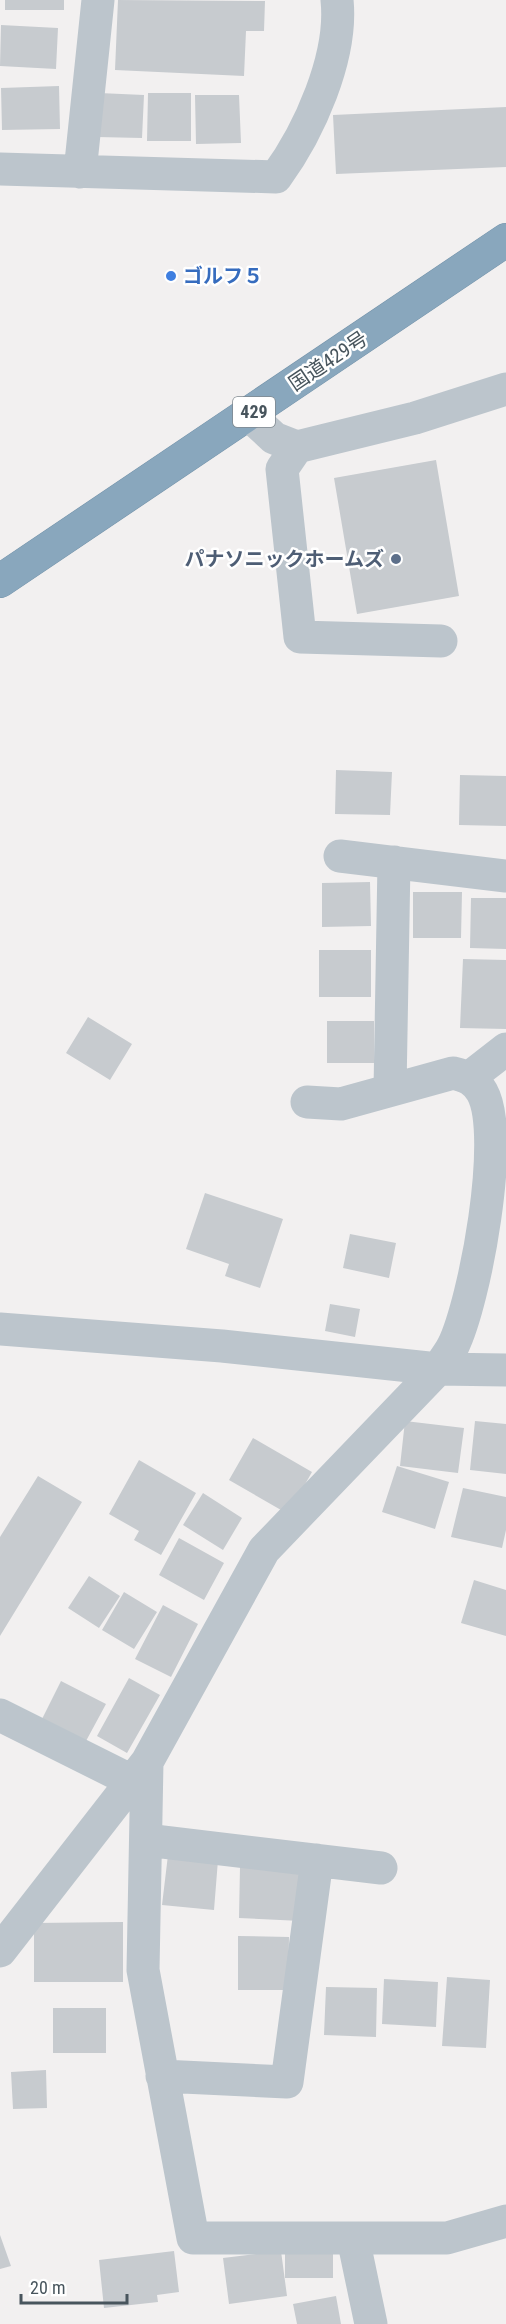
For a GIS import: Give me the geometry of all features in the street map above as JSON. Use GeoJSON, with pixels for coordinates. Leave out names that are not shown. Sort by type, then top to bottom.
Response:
{"type":"FeatureCollection","features":[{"type":"Feature","properties":{"kind":"highway","name":"国道429号"},"geometry":{"type":"LineString","coordinates":[[0,581],[506,240]]}},
{"type":"Feature","properties":{"kind":"street"},"geometry":{"type":"LineString","coordinates":[[80,172],[98,0]]}},
{"type":"Feature","properties":{"kind":"street"},"geometry":{"type":"LineString","coordinates":[[0,169],[276,177],[294,152],[326,79],[339,22],[337,0]]}},
{"type":"Feature","properties":{"kind":"street"},"geometry":{"type":"LineString","coordinates":[[249,415],[274,438],[297,447],[415,418],[506,389]]}},
{"type":"Feature","properties":{"kind":"street"},"geometry":{"type":"LineString","coordinates":[[297,447],[282,469],[300,637],[441,641]]}},
{"type":"Feature","properties":{"kind":"street"},"geometry":{"type":"LineString","coordinates":[[340,856],[506,876]]}},
{"type":"Feature","properties":{"kind":"street"},"geometry":{"type":"LineString","coordinates":[[390,1090],[394,862]]}},
{"type":"Feature","properties":{"kind":"street"},"geometry":{"type":"LineString","coordinates":[[470,1077],[506,1049]]}},
{"type":"Feature","properties":{"kind":"street"},"geometry":{"type":"LineString","coordinates":[[0,1951],[139,1772],[264,1550],[438,1369],[453,1346],[478,1267],[489,1170],[490,1130],[483,1094],[470,1077],[453,1073],[341,1104],[307,1102]]}},
{"type":"Feature","properties":{"kind":"street"},"geometry":{"type":"LineString","coordinates":[[0,1329],[222,1346],[438,1369],[506,1370]]}},
{"type":"Feature","properties":{"kind":"street"},"geometry":{"type":"LineString","coordinates":[[0,1715],[139,1772]]}},
{"type":"Feature","properties":{"kind":"street"},"geometry":{"type":"LineString","coordinates":[[139,1772],[146,1840],[143,1970],[193,2238],[447,2238],[506,2221]]}},
{"type":"Feature","properties":{"kind":"street"},"geometry":{"type":"LineString","coordinates":[[146,1840],[381,1868]]}},
{"type":"Feature","properties":{"kind":"street"},"geometry":{"type":"LineString","coordinates":[[162,2076],[287,2082],[317,1860]]}},
{"type":"Feature","properties":{"kind":"street"},"geometry":{"type":"LineString","coordinates":[[353,2238],[371,2324]]}},
{"type":"Feature","properties":{"kind":"building"},"geometry":{"type":"Polygon","coordinates":[[[5,0],[64,0],[64,10],[5,10],[5,0]]]}},
{"type":"Feature","properties":{"kind":"building"},"geometry":{"type":"Polygon","coordinates":[[[118,0],[265,1],[264,31],[246,31],[244,76],[115,70],[118,0]]]}},
{"type":"Feature","properties":{"kind":"building"},"geometry":{"type":"Polygon","coordinates":[[[1,25],[58,28],[56,69],[0,66],[1,25]]]}},
{"type":"Feature","properties":{"kind":"building"},"geometry":{"type":"Polygon","coordinates":[[[59,86],[60,129],[2,130],[1,88],[59,86]]]}},
{"type":"Feature","properties":{"kind":"building"},"geometry":{"type":"Polygon","coordinates":[[[99,93],[144,95],[142,138],[97,137],[99,93]]]}},
{"type":"Feature","properties":{"kind":"building"},"geometry":{"type":"Polygon","coordinates":[[[148,93],[191,93],[191,141],[147,141],[148,93]]]}},
{"type":"Feature","properties":{"kind":"building"},"geometry":{"type":"Polygon","coordinates":[[[195,95],[239,95],[241,143],[196,144],[195,95]]]}},
{"type":"Feature","properties":{"kind":"building"},"geometry":{"type":"Polygon","coordinates":[[[506,107],[506,167],[336,174],[333,115],[506,107]]]}},
{"type":"Feature","properties":{"kind":"building"},"geometry":{"type":"Polygon","coordinates":[[[436,460],[459,596],[357,614],[334,478],[436,460]]]}},
{"type":"Feature","properties":{"kind":"building"},"geometry":{"type":"Polygon","coordinates":[[[336,770],[392,772],[390,815],[335,814],[336,770]]]}},
{"type":"Feature","properties":{"kind":"building"},"geometry":{"type":"Polygon","coordinates":[[[460,775],[506,776],[506,826],[459,825],[460,775]]]}},
{"type":"Feature","properties":{"kind":"building"},"geometry":{"type":"Polygon","coordinates":[[[370,882],[371,926],[322,927],[322,883],[370,882]]]}},
{"type":"Feature","properties":{"kind":"building"},"geometry":{"type":"Polygon","coordinates":[[[413,892],[462,892],[461,938],[413,938],[413,892]]]}},
{"type":"Feature","properties":{"kind":"building"},"geometry":{"type":"Polygon","coordinates":[[[471,898],[506,898],[506,949],[470,948],[471,898]]]}},
{"type":"Feature","properties":{"kind":"building"},"geometry":{"type":"Polygon","coordinates":[[[319,950],[371,950],[371,997],[319,997],[319,950]]]}},
{"type":"Feature","properties":{"kind":"building"},"geometry":{"type":"Polygon","coordinates":[[[463,959],[506,960],[506,1029],[460,1028],[463,959]]]}},
{"type":"Feature","properties":{"kind":"building"},"geometry":{"type":"Polygon","coordinates":[[[88,1017],[132,1044],[110,1080],[66,1053],[88,1017]]]}},
{"type":"Feature","properties":{"kind":"building"},"geometry":{"type":"Polygon","coordinates":[[[327,1021],[374,1021],[374,1063],[327,1063],[327,1021]]]}},
{"type":"Feature","properties":{"kind":"building"},"geometry":{"type":"Polygon","coordinates":[[[205,1193],[283,1219],[260,1288],[225,1276],[229,1264],[186,1249],[205,1193]]]}},
{"type":"Feature","properties":{"kind":"building"},"geometry":{"type":"Polygon","coordinates":[[[350,1234],[396,1243],[389,1278],[343,1268],[350,1234]]]}},
{"type":"Feature","properties":{"kind":"building"},"geometry":{"type":"Polygon","coordinates":[[[330,1304],[360,1309],[355,1337],[325,1331],[330,1304]]]}},
{"type":"Feature","properties":{"kind":"building"},"geometry":{"type":"Polygon","coordinates":[[[405,1421],[464,1428],[458,1473],[400,1466],[405,1421]]]}},
{"type":"Feature","properties":{"kind":"building"},"geometry":{"type":"Polygon","coordinates":[[[475,1421],[506,1424],[506,1474],[470,1470],[475,1421]]]}},
{"type":"Feature","properties":{"kind":"building"},"geometry":{"type":"Polygon","coordinates":[[[253,1438],[312,1472],[288,1514],[229,1480],[253,1438]]]}},
{"type":"Feature","properties":{"kind":"building"},"geometry":{"type":"Polygon","coordinates":[[[139,1460],[196,1493],[161,1555],[134,1540],[139,1531],[109,1514],[139,1460]]]}},
{"type":"Feature","properties":{"kind":"building"},"geometry":{"type":"Polygon","coordinates":[[[397,1466],[449,1482],[435,1529],[382,1512],[397,1466]]]}},
{"type":"Feature","properties":{"kind":"building"},"geometry":{"type":"Polygon","coordinates":[[[38,1476],[82,1502],[0,1636],[0,1537],[38,1476]]]}},
{"type":"Feature","properties":{"kind":"building"},"geometry":{"type":"Polygon","coordinates":[[[463,1488],[506,1497],[506,1530],[502,1548],[451,1537],[463,1488]]]}},
{"type":"Feature","properties":{"kind":"building"},"geometry":{"type":"Polygon","coordinates":[[[203,1493],[242,1518],[223,1550],[183,1525],[203,1493]]]}},
{"type":"Feature","properties":{"kind":"building"},"geometry":{"type":"Polygon","coordinates":[[[179,1538],[224,1563],[204,1600],[159,1575],[179,1538]]]}},
{"type":"Feature","properties":{"kind":"building"},"geometry":{"type":"Polygon","coordinates":[[[89,1576],[120,1596],[99,1628],[68,1608],[89,1576]]]}},
{"type":"Feature","properties":{"kind":"building"},"geometry":{"type":"Polygon","coordinates":[[[474,1580],[506,1590],[506,1636],[461,1623],[474,1580]]]}},
{"type":"Feature","properties":{"kind":"building"},"geometry":{"type":"Polygon","coordinates":[[[124,1592],[157,1612],[134,1649],[102,1630],[124,1592]]]}},
{"type":"Feature","properties":{"kind":"building"},"geometry":{"type":"Polygon","coordinates":[[[163,1605],[198,1624],[171,1677],[135,1659],[163,1605]]]}},
{"type":"Feature","properties":{"kind":"building"},"geometry":{"type":"Polygon","coordinates":[[[129,1678],[160,1695],[127,1753],[97,1736],[129,1678]]]}},
{"type":"Feature","properties":{"kind":"building"},"geometry":{"type":"Polygon","coordinates":[[[61,1681],[106,1704],[86,1741],[42,1719],[61,1681]]]}},
{"type":"Feature","properties":{"kind":"building"},"geometry":{"type":"Polygon","coordinates":[[[168,1855],[218,1860],[214,1910],[162,1905],[168,1855]]]}},
{"type":"Feature","properties":{"kind":"building"},"geometry":{"type":"Polygon","coordinates":[[[240,1867],[303,1869],[301,1921],[239,1918],[240,1867]]]}},
{"type":"Feature","properties":{"kind":"building"},"geometry":{"type":"Polygon","coordinates":[[[123,1922],[123,1982],[34,1982],[34,1923],[123,1922]]]}},
{"type":"Feature","properties":{"kind":"building"},"geometry":{"type":"Polygon","coordinates":[[[238,1936],[289,1937],[288,1990],[238,1990],[238,1936]]]}},
{"type":"Feature","properties":{"kind":"building"},"geometry":{"type":"Polygon","coordinates":[[[447,1977],[490,1980],[486,2048],[442,2046],[447,1977]]]}},
{"type":"Feature","properties":{"kind":"building"},"geometry":{"type":"Polygon","coordinates":[[[384,1979],[438,1982],[436,2027],[382,2024],[384,1979]]]}},
{"type":"Feature","properties":{"kind":"building"},"geometry":{"type":"Polygon","coordinates":[[[326,1987],[377,1988],[376,2037],[324,2035],[326,1987]]]}},
{"type":"Feature","properties":{"kind":"building"},"geometry":{"type":"Polygon","coordinates":[[[53,2008],[106,2008],[106,2053],[53,2053],[53,2008]]]}},
{"type":"Feature","properties":{"kind":"building"},"geometry":{"type":"Polygon","coordinates":[[[46,2070],[47,2108],[13,2109],[11,2072],[46,2070]]]}},
{"type":"Feature","properties":{"kind":"building"},"geometry":{"type":"Polygon","coordinates":[[[0,2235],[11,2266],[0,2269],[0,2235]]]}},
{"type":"Feature","properties":{"kind":"building"},"geometry":{"type":"Polygon","coordinates":[[[285,2246],[333,2246],[333,2278],[285,2278],[285,2246]]]}},
{"type":"Feature","properties":{"kind":"building"},"geometry":{"type":"Polygon","coordinates":[[[174,2251],[179,2292],[157,2295],[158,2302],[104,2308],[99,2260],[174,2251]]]}},
{"type":"Feature","properties":{"kind":"building"},"geometry":{"type":"Polygon","coordinates":[[[281,2251],[287,2296],[229,2304],[223,2258],[281,2251]]]}},
{"type":"Feature","properties":{"kind":"building"},"geometry":{"type":"Polygon","coordinates":[[[336,2296],[341,2324],[297,2324],[293,2304],[336,2296]]]}},
{"type":"Feature","properties":{"kind":"place","name":"ゴルフ５"},"geometry":{"type":"Point","coordinates":[171,276]}},
{"type":"Feature","properties":{"kind":"place","name":"パナソニックホームズ"},"geometry":{"type":"Point","coordinates":[396,559]}}]}
